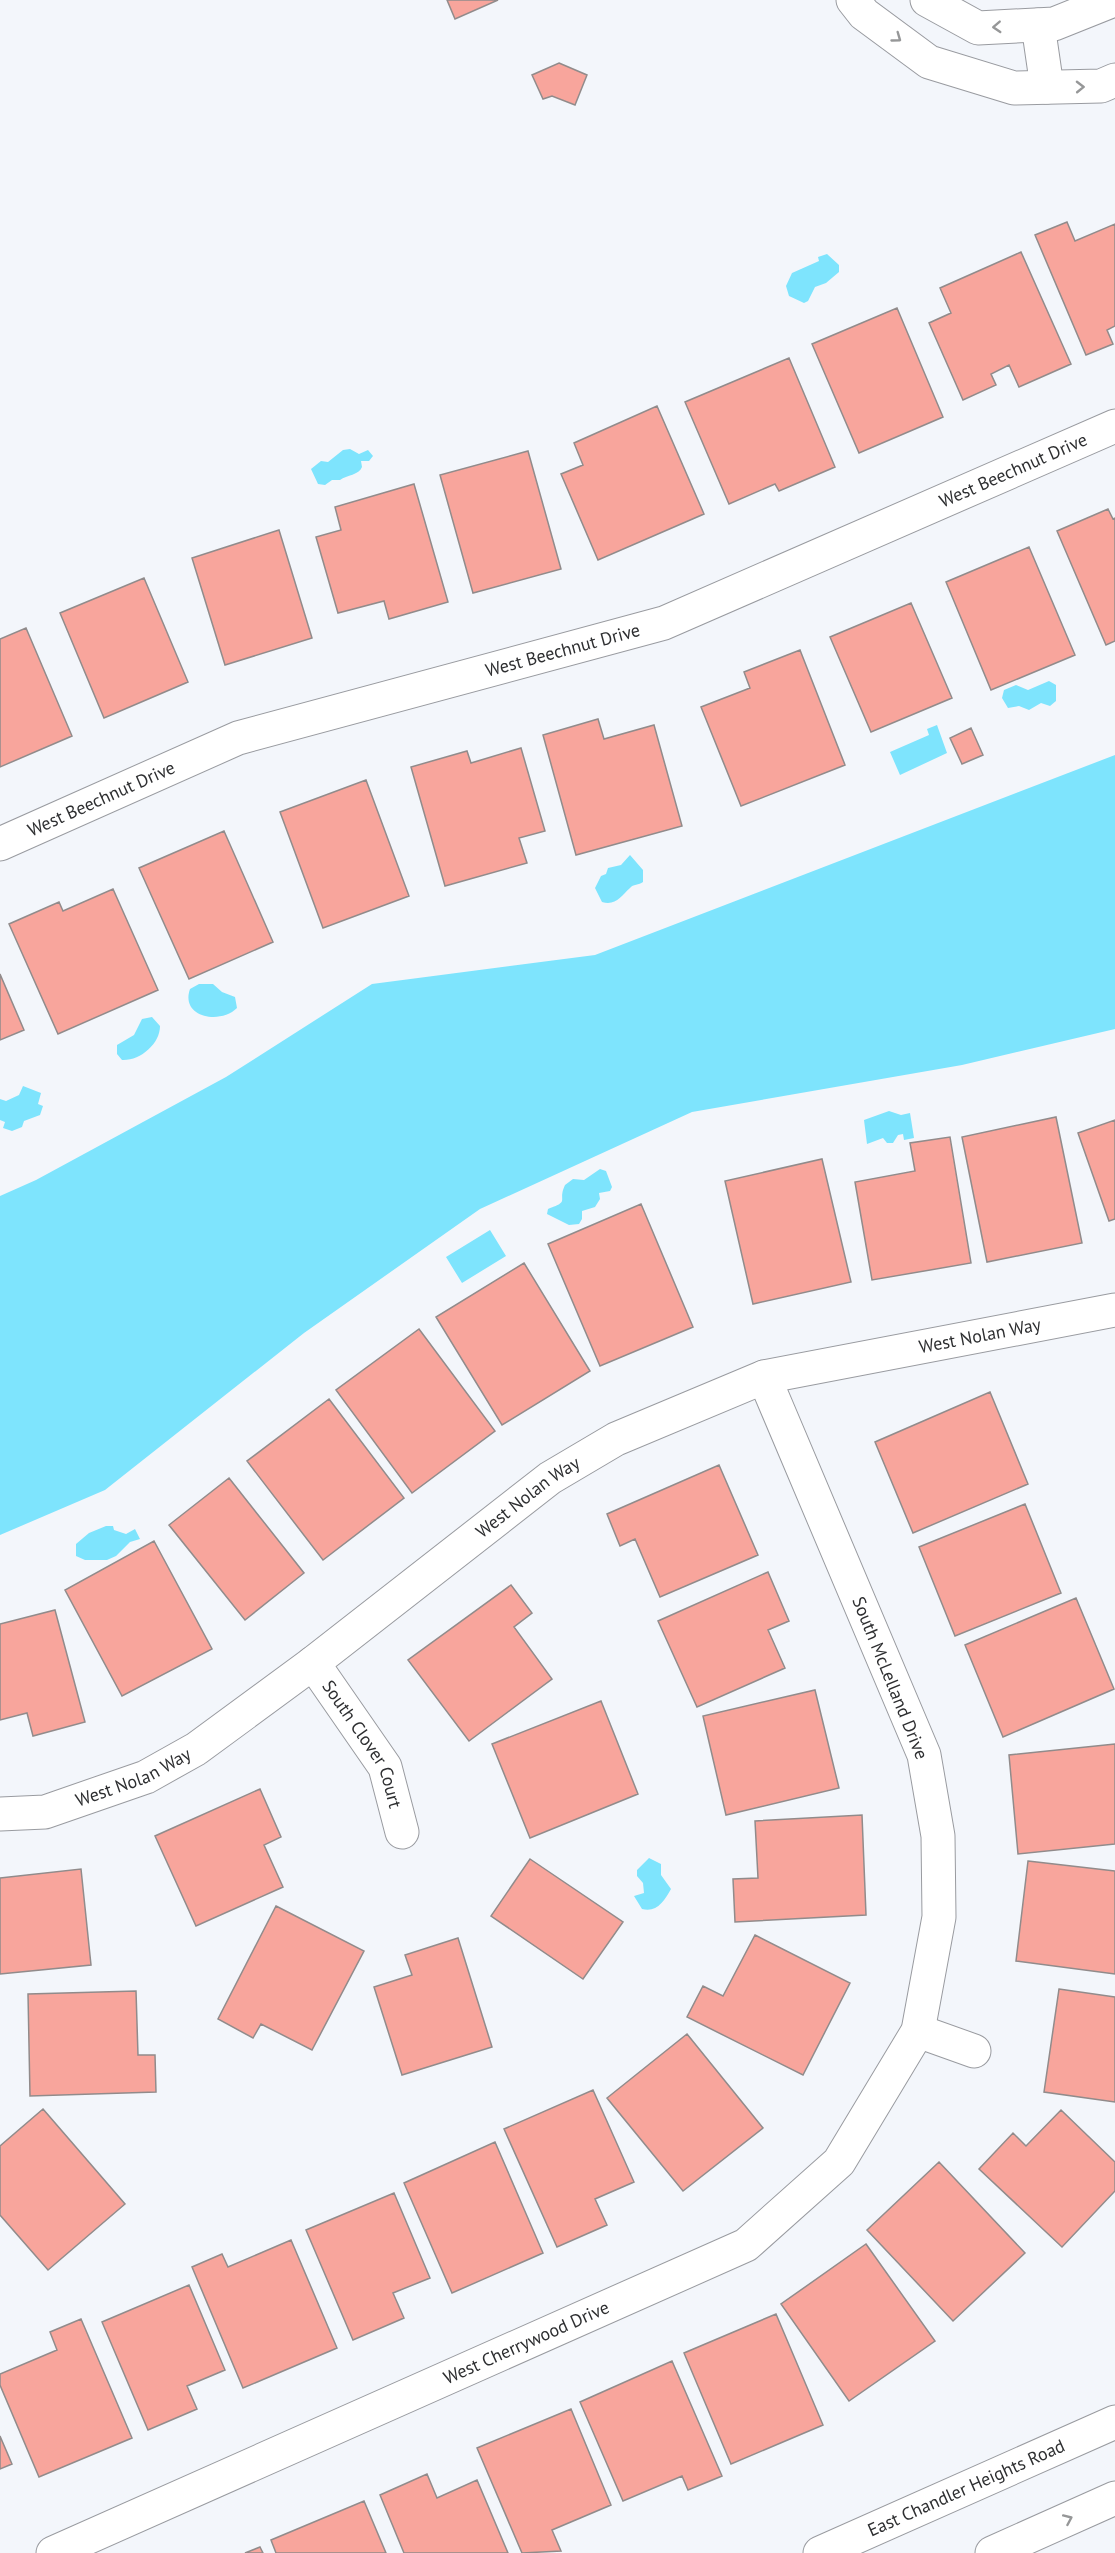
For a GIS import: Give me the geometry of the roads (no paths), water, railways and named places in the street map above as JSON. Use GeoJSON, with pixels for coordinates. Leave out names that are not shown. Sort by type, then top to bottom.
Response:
{"type":"FeatureCollection","features":[{"type":"Feature","properties":{"kind":"street"},"geometry":{"type":"LineString","coordinates":[[853,0],[864,14],[929,62],[1014,88],[1101,86],[1115,80]]}},
{"type":"Feature","properties":{"kind":"street"},"geometry":{"type":"LineString","coordinates":[[927,0],[978,28],[1054,24],[1114,0]]}},
{"type":"Feature","properties":{"kind":"street"},"geometry":{"type":"LineString","coordinates":[[1038,25],[1047,87]]}},
{"type":"Feature","properties":{"kind":"street","name":"West Beechnut Drive"},"geometry":{"type":"LineString","coordinates":[[0,844],[238,738],[664,623],[1115,426]]}},
{"type":"Feature","properties":{"kind":"street","name":"West Nolan Way"},"geometry":{"type":"LineString","coordinates":[[0,1814],[45,1812],[146,1777],[196,1749],[313,1663],[550,1478],[616,1439],[764,1377],[1115,1310]]}},
{"type":"Feature","properties":{"kind":"street","name":"South McLelland Drive"},"geometry":{"type":"LineString","coordinates":[[764,1377],[924,1755],[938,1836],[939,1917],[918,2031]]}},
{"type":"Feature","properties":{"kind":"street","name":"South Clover Court"},"geometry":{"type":"LineString","coordinates":[[313,1663],[385,1767],[402,1832]]}},
{"type":"Feature","properties":{"kind":"street"},"geometry":{"type":"LineString","coordinates":[[918,2031],[974,2051]]}},
{"type":"Feature","properties":{"kind":"street","name":"West Cherrywood Drive"},"geometry":{"type":"LineString","coordinates":[[70,2549],[746,2245],[839,2162],[918,2031]]}},
{"type":"Feature","properties":{"kind":"street","name":"East Chandler Heights Road"},"geometry":{"type":"LineString","coordinates":[[820,2553],[1115,2422]]}},
{"type":"Feature","properties":{"kind":"street"},"geometry":{"type":"LineString","coordinates":[[992,2553],[1115,2498]]}},
{"type":"Feature","properties":{"kind":"water"},"geometry":{"type":"Polygon","coordinates":[[[827,254],[839,265],[839,272],[826,283],[815,287],[808,301],[804,303],[789,296],[786,286],[792,273],[819,261],[818,257],[827,254]]]}},
{"type":"Feature","properties":{"kind":"water"},"geometry":{"type":"Polygon","coordinates":[[[350,449],[359,454],[368,450],[373,456],[369,461],[361,461],[362,467],[356,473],[340,480],[332,480],[325,485],[318,484],[311,469],[321,461],[328,462],[343,450],[350,449]]]}},
{"type":"Feature","properties":{"kind":"water"},"geometry":{"type":"Polygon","coordinates":[[[1049,681],[1056,685],[1056,701],[1050,706],[1041,703],[1029,710],[1019,706],[1008,708],[1002,698],[1004,690],[1016,685],[1028,690],[1049,681]]]}},
{"type":"Feature","properties":{"kind":"water"},"geometry":{"type":"Polygon","coordinates":[[[937,725],[947,753],[900,775],[890,752],[929,735],[927,729],[937,725]]]}},
{"type":"Feature","properties":{"kind":"water"},"geometry":{"type":"Polygon","coordinates":[[[1115,755],[1115,1029],[962,1065],[692,1112],[480,1209],[304,1333],[105,1490],[0,1535],[0,1196],[36,1180],[226,1077],[372,984],[595,955],[1115,755]]]}},
{"type":"Feature","properties":{"kind":"water"},"geometry":{"type":"Polygon","coordinates":[[[630,855],[643,870],[643,882],[631,887],[611,903],[602,902],[595,888],[601,876],[606,874],[608,868],[621,865],[630,855]]]}},
{"type":"Feature","properties":{"kind":"water"},"geometry":{"type":"Polygon","coordinates":[[[199,984],[213,984],[222,992],[235,997],[237,1008],[230,1013],[212,1017],[196,1012],[188,999],[190,989],[199,984]]]}},
{"type":"Feature","properties":{"kind":"water"},"geometry":{"type":"Polygon","coordinates":[[[152,1017],[160,1026],[153,1045],[136,1058],[122,1060],[117,1054],[117,1045],[134,1035],[142,1019],[152,1017]]]}},
{"type":"Feature","properties":{"kind":"water"},"geometry":{"type":"Polygon","coordinates":[[[23,1086],[41,1093],[38,1104],[43,1106],[40,1115],[24,1121],[22,1127],[12,1131],[3,1128],[5,1122],[0,1120],[0,1099],[6,1101],[19,1095],[23,1086]]]}},
{"type":"Feature","properties":{"kind":"water"},"geometry":{"type":"Polygon","coordinates":[[[889,1111],[901,1115],[910,1113],[914,1138],[904,1140],[903,1134],[898,1135],[893,1143],[887,1143],[883,1138],[867,1144],[864,1120],[889,1111]]]}},
{"type":"Feature","properties":{"kind":"water"},"geometry":{"type":"Polygon","coordinates":[[[600,1169],[606,1171],[612,1187],[610,1191],[599,1193],[600,1199],[595,1207],[582,1211],[579,1224],[569,1225],[547,1214],[548,1209],[561,1202],[565,1185],[573,1179],[584,1180],[600,1169]]]}},
{"type":"Feature","properties":{"kind":"water"},"geometry":{"type":"Polygon","coordinates":[[[490,1230],[506,1256],[462,1283],[446,1257],[490,1230]]]}},
{"type":"Feature","properties":{"kind":"water"},"geometry":{"type":"Polygon","coordinates":[[[106,1526],[113,1526],[114,1530],[126,1534],[135,1529],[140,1539],[130,1542],[116,1556],[107,1560],[85,1560],[76,1556],[76,1544],[89,1533],[106,1526]]]}},
{"type":"Feature","properties":{"kind":"water"},"geometry":{"type":"Polygon","coordinates":[[[649,1858],[661,1864],[661,1875],[671,1889],[660,1905],[647,1910],[642,1909],[634,1896],[644,1893],[643,1883],[637,1876],[637,1870],[649,1858]]]}}]}
